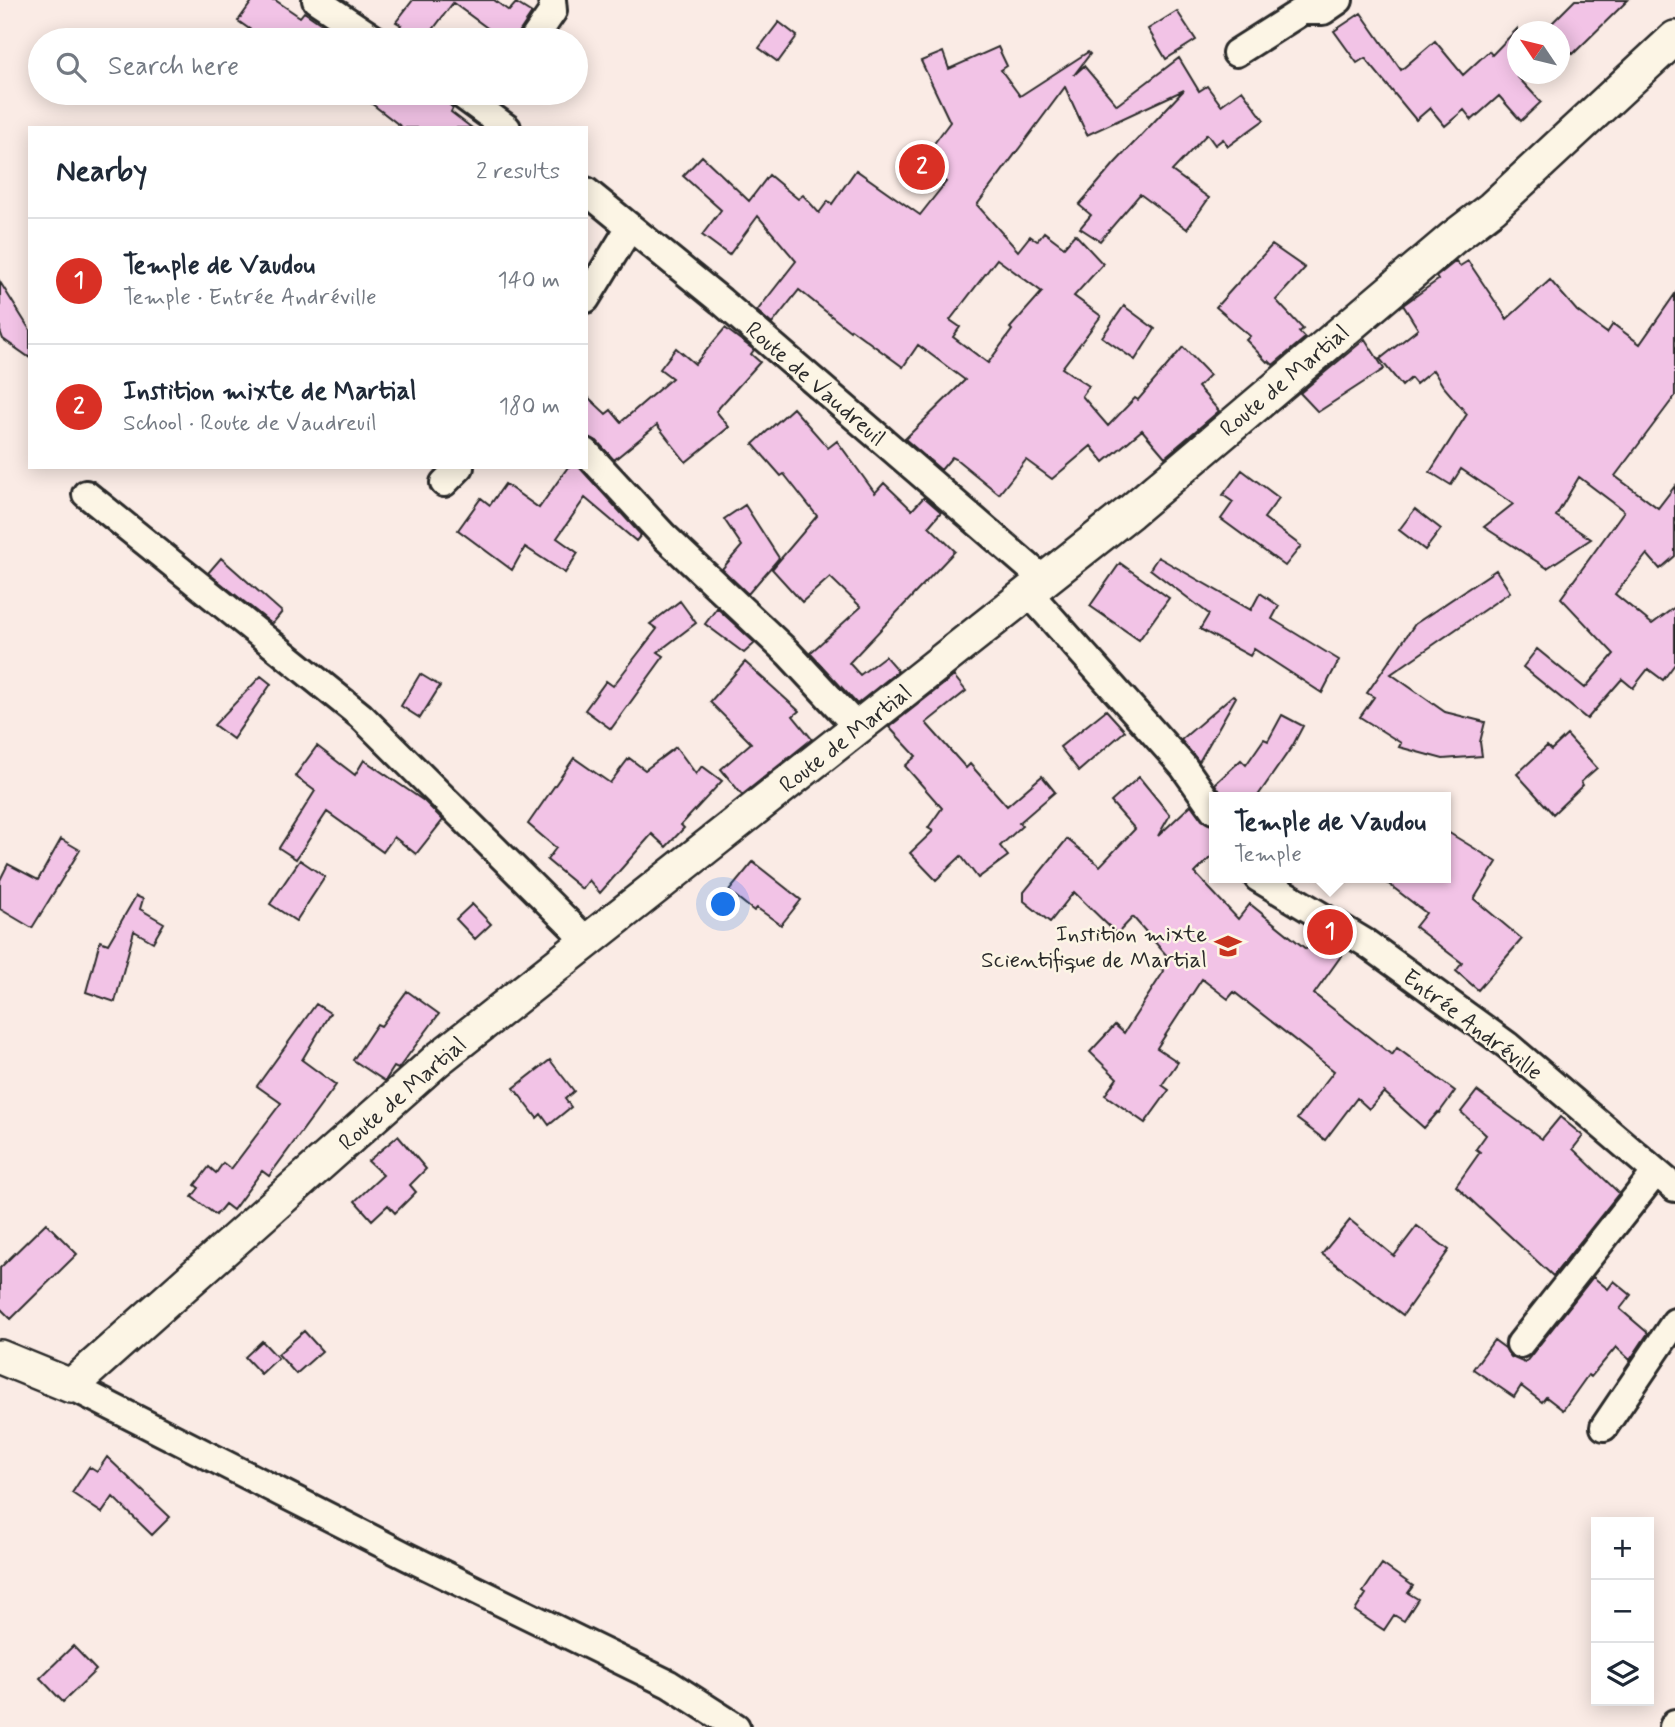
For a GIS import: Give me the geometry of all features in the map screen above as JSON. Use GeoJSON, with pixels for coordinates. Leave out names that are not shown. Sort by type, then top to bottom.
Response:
{"type":"FeatureCollection","features":[{"type":"Feature","properties":{"kind":"street"},"geometry":{"type":"LineString","coordinates":[[316,0],[358,28]]}},
{"type":"Feature","properties":{"kind":"street"},"geometry":{"type":"LineString","coordinates":[[542,28],[554,12],[552,0]]}},
{"type":"Feature","properties":{"kind":"street"},"geometry":{"type":"LineString","coordinates":[[1236,53],[1302,11],[1322,11],[1339,0]]}},
{"type":"Feature","properties":{"kind":"street","name":"Route de Martial"},"geometry":{"type":"LineString","coordinates":[[71,1386],[437,1060],[1130,512],[1454,237],[1492,208],[1675,38]]}},
{"type":"Feature","properties":{"kind":"street"},"geometry":{"type":"LineString","coordinates":[[483,105],[505,126]]}},
{"type":"Feature","properties":{"kind":"street","name":"Route de Vaudreuil"},"geometry":{"type":"LineString","coordinates":[[588,193],[722,301],[1035,586]]}},
{"type":"Feature","properties":{"kind":"street"},"geometry":{"type":"LineString","coordinates":[[588,296],[630,227]]}},
{"type":"Feature","properties":{"kind":"street"},"geometry":{"type":"LineString","coordinates":[[588,454],[664,536],[788,653],[858,728]]}},
{"type":"Feature","properties":{"kind":"street"},"geometry":{"type":"LineString","coordinates":[[86,494],[361,716],[587,941]]}},
{"type":"Feature","properties":{"kind":"street"},"geometry":{"type":"LineString","coordinates":[[1035,586],[1183,766],[1209,803]]}},
{"type":"Feature","properties":{"kind":"street","name":"Entrée Andréville"},"geometry":{"type":"LineString","coordinates":[[1266,883],[1366,943],[1507,1045],[1665,1180]]}},
{"type":"Feature","properties":{"kind":"street"},"geometry":{"type":"LineString","coordinates":[[1520,1344],[1665,1180]]}},
{"type":"Feature","properties":{"kind":"street"},"geometry":{"type":"LineString","coordinates":[[1604,1427],[1675,1322]]}},
{"type":"Feature","properties":{"kind":"street"},"geometry":{"type":"LineString","coordinates":[[0,1357],[71,1386],[408,1557],[669,1684],[736,1727]]}},
{"type":"Feature","properties":{"kind":"building"},"geometry":{"type":"Polygon","coordinates":[[[253,0],[275,0],[300,17],[304,12],[327,28],[248,28],[238,21],[253,0]]]}},
{"type":"Feature","properties":{"kind":"building"},"geometry":{"type":"Polygon","coordinates":[[[413,0],[494,0],[509,11],[516,3],[532,13],[522,28],[487,28],[453,3],[434,28],[399,28],[401,25],[396,22],[413,0]]]}},
{"type":"Feature","properties":{"kind":"building"},"geometry":{"type":"Polygon","coordinates":[[[1575,0],[1628,0],[1573,54],[1570,51],[1570,21],[1554,21],[1575,0]]]}},
{"type":"Feature","properties":{"kind":"building"},"geometry":{"type":"Polygon","coordinates":[[[1177,11],[1196,40],[1166,59],[1148,29],[1177,11]]]}},
{"type":"Feature","properties":{"kind":"building"},"geometry":{"type":"Polygon","coordinates":[[[1361,13],[1401,70],[1435,41],[1463,75],[1489,51],[1492,55],[1507,39],[1507,84],[1524,84],[1541,102],[1521,121],[1499,96],[1472,120],[1464,110],[1445,126],[1430,108],[1416,120],[1365,58],[1357,63],[1334,31],[1361,13]]]}},
{"type":"Feature","properties":{"kind":"building"},"geometry":{"type":"Polygon","coordinates":[[[779,22],[797,36],[778,62],[759,48],[779,22]]]}},
{"type":"Feature","properties":{"kind":"building"},"geometry":{"type":"Polygon","coordinates":[[[998,47],[1007,66],[1001,70],[1020,96],[1088,52],[1090,54],[1074,75],[1084,66],[1117,105],[1179,58],[1199,91],[1207,86],[1221,105],[1242,90],[1264,120],[1228,146],[1223,139],[1215,145],[1207,134],[1172,171],[1209,198],[1187,229],[1140,194],[1100,241],[1080,228],[1091,215],[1079,205],[1184,90],[1087,135],[1065,87],[977,205],[1018,251],[1030,236],[1037,241],[1044,232],[1064,247],[1075,234],[1103,264],[1074,296],[1101,316],[1062,368],[1089,386],[1082,396],[1108,426],[1135,398],[1138,400],[1183,347],[1210,375],[1198,387],[1219,411],[1165,457],[1142,430],[1104,462],[1091,446],[1052,479],[1026,460],[999,494],[952,457],[941,470],[905,439],[965,380],[918,345],[903,367],[851,329],[850,331],[799,290],[772,324],[757,311],[796,261],[758,216],[729,255],[702,235],[721,210],[683,176],[702,156],[749,201],[769,175],[798,199],[803,195],[819,213],[828,201],[832,204],[856,170],[920,215],[946,182],[921,161],[950,122],[921,61],[943,52],[949,69],[998,47]],[[997,259],[950,320],[960,327],[953,337],[988,363],[1012,330],[1010,328],[1042,292],[997,259]]]}},
{"type":"Feature","properties":{"kind":"building"},"geometry":{"type":"Polygon","coordinates":[[[373,105],[450,105],[453,108],[451,112],[469,126],[400,126],[373,105]]]}},
{"type":"Feature","properties":{"kind":"building"},"geometry":{"type":"Polygon","coordinates":[[[1272,245],[1305,268],[1276,300],[1303,329],[1299,332],[1305,338],[1273,365],[1246,340],[1250,336],[1216,307],[1272,245]]]}},
{"type":"Feature","properties":{"kind":"building"},"geometry":{"type":"Polygon","coordinates":[[[1456,261],[1460,266],[1468,261],[1507,319],[1550,280],[1577,311],[1607,333],[1613,324],[1640,344],[1675,294],[1675,396],[1615,476],[1658,508],[1675,486],[1675,556],[1660,569],[1647,554],[1615,594],[1652,624],[1675,607],[1675,664],[1663,680],[1648,669],[1633,688],[1622,679],[1587,719],[1523,667],[1537,649],[1585,688],[1614,654],[1561,598],[1624,511],[1579,477],[1556,516],[1591,539],[1547,568],[1484,527],[1513,504],[1461,469],[1451,485],[1430,472],[1467,414],[1433,370],[1416,384],[1411,378],[1402,386],[1380,359],[1418,329],[1403,305],[1438,280],[1436,277],[1456,261]]]}},
{"type":"Feature","properties":{"kind":"building"},"geometry":{"type":"Polygon","coordinates":[[[0,282],[28,327],[28,357],[3,339],[0,331],[0,282]]]}},
{"type":"Feature","properties":{"kind":"building"},"geometry":{"type":"Polygon","coordinates":[[[1124,306],[1155,329],[1135,360],[1102,337],[1124,306]]]}},
{"type":"Feature","properties":{"kind":"building"},"geometry":{"type":"Polygon","coordinates":[[[725,328],[754,350],[751,354],[760,362],[716,411],[729,427],[686,462],[657,425],[614,460],[597,441],[588,438],[588,397],[606,414],[611,410],[621,422],[672,378],[660,369],[676,348],[695,364],[725,328]]]}},
{"type":"Feature","properties":{"kind":"building"},"geometry":{"type":"Polygon","coordinates":[[[1365,339],[1384,369],[1318,412],[1300,393],[1365,339]]]}},
{"type":"Feature","properties":{"kind":"building"},"geometry":{"type":"Polygon","coordinates":[[[793,408],[828,448],[837,441],[875,493],[884,483],[912,510],[924,497],[941,512],[929,526],[955,551],[849,663],[860,675],[885,656],[898,671],[857,704],[810,653],[861,607],[830,577],[802,602],[772,569],[817,516],[784,474],[781,476],[753,444],[793,408]]]}},
{"type":"Feature","properties":{"kind":"building"},"geometry":{"type":"Polygon","coordinates":[[[567,469],[581,469],[641,535],[636,541],[585,498],[557,538],[578,553],[565,573],[525,547],[512,570],[458,530],[481,498],[490,505],[505,484],[539,508],[567,469]]]}},
{"type":"Feature","properties":{"kind":"building"},"geometry":{"type":"Polygon","coordinates":[[[1242,470],[1279,498],[1264,518],[1301,546],[1285,566],[1221,519],[1233,502],[1223,495],[1242,470]]]}},
{"type":"Feature","properties":{"kind":"building"},"geometry":{"type":"Polygon","coordinates":[[[745,505],[779,558],[748,594],[722,569],[742,546],[724,519],[745,505]]]}},
{"type":"Feature","properties":{"kind":"building"},"geometry":{"type":"Polygon","coordinates":[[[1415,509],[1441,529],[1425,550],[1399,530],[1415,509]]]}},
{"type":"Feature","properties":{"kind":"building"},"geometry":{"type":"Polygon","coordinates":[[[1158,557],[1251,610],[1260,593],[1279,606],[1272,619],[1339,660],[1322,693],[1254,649],[1250,656],[1200,629],[1209,614],[1150,569],[1158,557]]]}},
{"type":"Feature","properties":{"kind":"building"},"geometry":{"type":"Polygon","coordinates":[[[221,558],[282,612],[272,624],[208,573],[221,558]]]}},
{"type":"Feature","properties":{"kind":"building"},"geometry":{"type":"Polygon","coordinates":[[[1120,563],[1169,598],[1139,640],[1090,606],[1120,563]]]}},
{"type":"Feature","properties":{"kind":"building"},"geometry":{"type":"Polygon","coordinates":[[[1496,570],[1510,592],[1391,674],[1445,712],[1485,722],[1480,742],[1482,756],[1443,759],[1399,747],[1401,743],[1360,717],[1374,697],[1367,693],[1415,624],[1496,570]]]}},
{"type":"Feature","properties":{"kind":"building"},"geometry":{"type":"Polygon","coordinates":[[[680,601],[696,623],[658,652],[664,656],[611,729],[585,710],[606,681],[613,686],[657,629],[650,624],[680,601]]]}},
{"type":"Feature","properties":{"kind":"building"},"geometry":{"type":"Polygon","coordinates":[[[717,608],[755,643],[744,653],[705,624],[717,608]]]}},
{"type":"Feature","properties":{"kind":"building"},"geometry":{"type":"Polygon","coordinates":[[[745,662],[799,711],[793,716],[812,739],[742,795],[721,769],[751,743],[710,702],[745,662]]]}},
{"type":"Feature","properties":{"kind":"building"},"geometry":{"type":"Polygon","coordinates":[[[420,674],[440,686],[420,718],[401,706],[420,674]]]}},
{"type":"Feature","properties":{"kind":"building"},"geometry":{"type":"Polygon","coordinates":[[[261,676],[271,684],[233,739],[214,725],[261,676]]]}},
{"type":"Feature","properties":{"kind":"building"},"geometry":{"type":"Polygon","coordinates":[[[954,676],[966,691],[926,723],[966,768],[970,764],[1007,806],[1042,776],[1055,792],[1019,823],[1022,826],[1000,846],[1008,856],[978,878],[961,856],[936,880],[910,853],[933,831],[928,828],[942,808],[905,766],[916,756],[889,727],[954,676]]]}},
{"type":"Feature","properties":{"kind":"building"},"geometry":{"type":"Polygon","coordinates":[[[1233,695],[1236,697],[1199,762],[1181,740],[1233,695]]]}},
{"type":"Feature","properties":{"kind":"building"},"geometry":{"type":"Polygon","coordinates":[[[1106,710],[1125,731],[1079,771],[1060,747],[1106,710]]]}},
{"type":"Feature","properties":{"kind":"building"},"geometry":{"type":"Polygon","coordinates":[[[1282,715],[1303,726],[1260,792],[1221,792],[1215,784],[1241,760],[1246,765],[1264,739],[1268,741],[1282,715]]]}},
{"type":"Feature","properties":{"kind":"building"},"geometry":{"type":"Polygon","coordinates":[[[1567,735],[1597,768],[1553,814],[1517,774],[1547,746],[1551,750],[1567,735]]]}},
{"type":"Feature","properties":{"kind":"building"},"geometry":{"type":"Polygon","coordinates":[[[317,746],[355,775],[364,760],[424,801],[443,820],[416,854],[394,837],[383,852],[327,812],[296,859],[279,848],[315,791],[295,776],[317,746]]]}},
{"type":"Feature","properties":{"kind":"building"},"geometry":{"type":"Polygon","coordinates":[[[676,747],[696,774],[702,766],[722,781],[681,825],[684,828],[666,847],[652,834],[600,893],[589,880],[582,889],[547,860],[556,848],[528,824],[574,758],[610,783],[629,758],[645,770],[676,747]]]}},
{"type":"Feature","properties":{"kind":"building"},"geometry":{"type":"Polygon","coordinates":[[[1139,777],[1170,815],[1158,836],[1191,805],[1202,820],[1209,824],[1209,859],[1195,873],[1238,919],[1250,904],[1306,949],[1318,932],[1346,949],[1314,994],[1392,1055],[1397,1048],[1455,1091],[1439,1113],[1424,1128],[1384,1092],[1369,1109],[1357,1098],[1325,1140],[1297,1119],[1334,1071],[1234,992],[1228,999],[1202,979],[1157,1048],[1178,1062],[1162,1085],[1169,1090],[1145,1123],[1105,1095],[1117,1078],[1090,1052],[1115,1025],[1124,1033],[1164,971],[1159,967],[1168,957],[1133,917],[1117,934],[1074,892],[1050,922],[1024,901],[1024,892],[1067,839],[1100,866],[1135,829],[1111,802],[1139,777]]]}},
{"type":"Feature","properties":{"kind":"building"},"geometry":{"type":"Polygon","coordinates":[[[1451,834],[1497,862],[1474,899],[1522,939],[1478,990],[1456,971],[1462,963],[1415,927],[1426,913],[1387,883],[1451,883],[1451,834]]]}},
{"type":"Feature","properties":{"kind":"building"},"geometry":{"type":"Polygon","coordinates":[[[61,839],[80,850],[32,928],[0,909],[0,880],[8,864],[38,880],[61,839]]]}},
{"type":"Feature","properties":{"kind":"building"},"geometry":{"type":"Polygon","coordinates":[[[300,860],[325,877],[296,921],[270,904],[300,860]]]}},
{"type":"Feature","properties":{"kind":"building"},"geometry":{"type":"Polygon","coordinates":[[[753,862],[801,900],[781,925],[757,908],[754,911],[729,891],[753,862]]]}},
{"type":"Feature","properties":{"kind":"building"},"geometry":{"type":"Polygon","coordinates":[[[136,896],[143,899],[140,909],[164,923],[153,942],[134,931],[115,1002],[86,992],[100,941],[108,944],[136,896]]]}},
{"type":"Feature","properties":{"kind":"building"},"geometry":{"type":"Polygon","coordinates":[[[472,904],[491,924],[475,939],[456,919],[472,904]]]}},
{"type":"Feature","properties":{"kind":"building"},"geometry":{"type":"Polygon","coordinates":[[[407,991],[439,1014],[398,1069],[394,1067],[385,1081],[353,1060],[377,1024],[381,1026],[407,991]]]}},
{"type":"Feature","properties":{"kind":"building"},"geometry":{"type":"Polygon","coordinates":[[[316,1004],[330,1013],[302,1060],[336,1085],[269,1176],[262,1171],[233,1210],[225,1204],[216,1215],[192,1197],[199,1188],[195,1185],[209,1167],[216,1173],[223,1163],[231,1169],[281,1103],[257,1086],[316,1004]]]}},
{"type":"Feature","properties":{"kind":"building"},"geometry":{"type":"Polygon","coordinates":[[[550,1060],[574,1091],[565,1099],[571,1107],[549,1125],[541,1114],[537,1118],[514,1088],[550,1060]]]}},
{"type":"Feature","properties":{"kind":"building"},"geometry":{"type":"Polygon","coordinates":[[[1477,1091],[1542,1139],[1560,1117],[1583,1136],[1573,1149],[1619,1193],[1553,1276],[1456,1186],[1480,1152],[1476,1149],[1486,1135],[1461,1112],[1477,1091]]]}},
{"type":"Feature","properties":{"kind":"building"},"geometry":{"type":"Polygon","coordinates":[[[398,1136],[426,1169],[410,1185],[416,1192],[395,1213],[388,1205],[372,1220],[355,1201],[383,1175],[368,1161],[398,1136]]]}},
{"type":"Feature","properties":{"kind":"building"},"geometry":{"type":"Polygon","coordinates":[[[1350,1220],[1394,1256],[1417,1226],[1449,1250],[1403,1315],[1322,1254],[1350,1220]]]}},
{"type":"Feature","properties":{"kind":"building"},"geometry":{"type":"Polygon","coordinates":[[[46,1223],[77,1254],[11,1319],[0,1308],[0,1268],[46,1223]]]}},
{"type":"Feature","properties":{"kind":"building"},"geometry":{"type":"Polygon","coordinates":[[[1593,1277],[1608,1289],[1614,1281],[1631,1295],[1620,1309],[1648,1333],[1630,1360],[1616,1347],[1591,1377],[1588,1375],[1563,1410],[1546,1397],[1542,1402],[1521,1386],[1514,1397],[1473,1369],[1494,1340],[1505,1348],[1511,1357],[1525,1363],[1593,1277]]]}},
{"type":"Feature","properties":{"kind":"building"},"geometry":{"type":"Polygon","coordinates":[[[304,1331],[322,1351],[296,1374],[278,1354],[304,1331]]]}},
{"type":"Feature","properties":{"kind":"building"},"geometry":{"type":"Polygon","coordinates":[[[262,1341],[278,1358],[261,1374],[245,1357],[262,1341]]]}},
{"type":"Feature","properties":{"kind":"building"},"geometry":{"type":"Polygon","coordinates":[[[107,1457],[170,1517],[152,1535],[113,1497],[102,1513],[72,1493],[89,1467],[97,1472],[107,1457]]]}},
{"type":"Feature","properties":{"kind":"building"},"geometry":{"type":"Polygon","coordinates":[[[1382,1564],[1413,1586],[1408,1593],[1418,1599],[1404,1621],[1394,1615],[1384,1630],[1355,1611],[1366,1594],[1363,1592],[1382,1564]]]}},
{"type":"Feature","properties":{"kind":"building"},"geometry":{"type":"Polygon","coordinates":[[[73,1646],[96,1670],[63,1702],[40,1678],[73,1646]]]}},
{"type":"Feature","properties":{"kind":"place","name":"Instition mixte de Martial"},"geometry":{"type":"Point","coordinates":[922,167]}},
{"type":"Feature","properties":{"kind":"place","name":"Temple de Vaudou"},"geometry":{"type":"Point","coordinates":[1330,932]}},
{"type":"Feature","properties":{"kind":"place","name":"Instition mixte Scientifique de Martial"},"geometry":{"type":"Point","coordinates":[1228,946]}}]}
